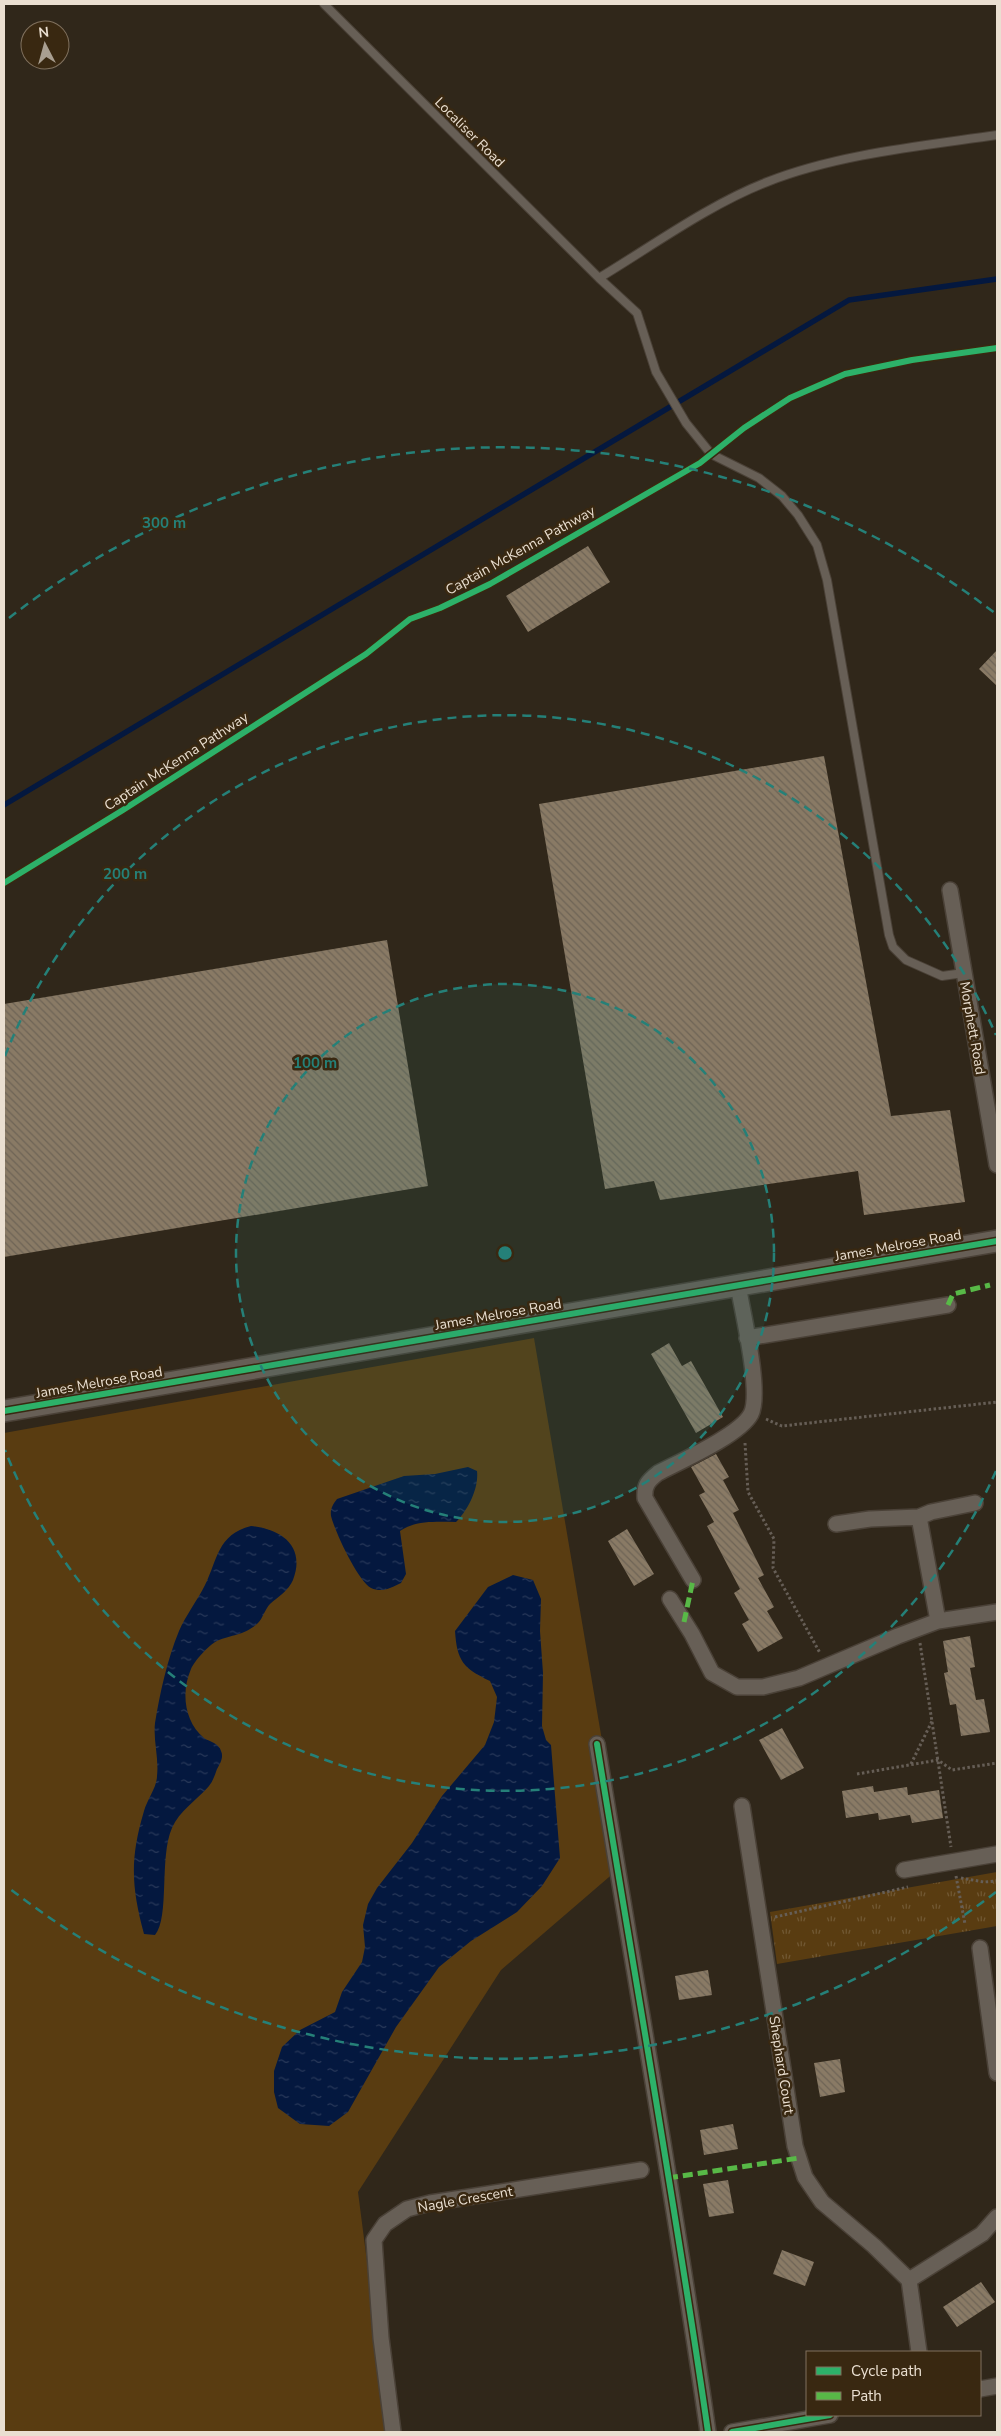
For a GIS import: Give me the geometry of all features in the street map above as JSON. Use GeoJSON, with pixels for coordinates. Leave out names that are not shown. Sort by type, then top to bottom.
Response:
{"type":"FeatureCollection","features":[{"type":"Feature","properties":{"kind":"street","name":"Morphett Road"},"geometry":{"type":"LineString","coordinates":[[950,890],[997,1165]]}},
{"type":"Feature","properties":{"kind":"street","name":"James Melrose Road"},"geometry":{"type":"LineString","coordinates":[[4,1411],[997,1240]]}},
{"type":"Feature","properties":{"kind":"street"},"geometry":{"type":"LineString","coordinates":[[693,1580],[645,1498],[645,1488],[648,1480],[658,1473],[700,1452],[736,1429],[751,1414],[754,1398],[738,1285]]}},
{"type":"Feature","properties":{"kind":"street"},"geometry":{"type":"LineString","coordinates":[[747,1338],[948,1305]]}},
{"type":"Feature","properties":{"kind":"street"},"geometry":{"type":"LineString","coordinates":[[836,1524],[870,1519],[919,1516],[975,1503]]}},
{"type":"Feature","properties":{"kind":"street"},"geometry":{"type":"LineString","coordinates":[[919,1516],[938,1621]]}},
{"type":"Feature","properties":{"kind":"street"},"geometry":{"type":"LineString","coordinates":[[670,1599],[692,1634],[712,1673],[737,1687],[763,1687],[799,1678],[938,1621],[997,1612]]}},
{"type":"Feature","properties":{"kind":"street"},"geometry":{"type":"LineString","coordinates":[[596,1744],[663,2155],[686,2279],[708,2432]]}},
{"type":"Feature","properties":{"kind":"street","name":"Shephard Court"},"geometry":{"type":"LineString","coordinates":[[742,1806],[795,2146],[805,2177],[822,2202],[874,2246],[909,2280]]}},
{"type":"Feature","properties":{"kind":"street"},"geometry":{"type":"LineString","coordinates":[[904,1870],[997,1854]]}},
{"type":"Feature","properties":{"kind":"street"},"geometry":{"type":"LineString","coordinates":[[980,1948],[997,2074]]}},
{"type":"Feature","properties":{"kind":"street","name":"Nagle Crescent"},"geometry":{"type":"LineString","coordinates":[[393,2432],[381,2338],[374,2240],[385,2224],[407,2209],[430,2203],[641,2170]]}},
{"type":"Feature","properties":{"kind":"street"},"geometry":{"type":"LineString","coordinates":[[919,2351],[909,2280],[982,2234],[997,2217]]}},
{"type":"Feature","properties":{"kind":"street"},"geometry":{"type":"LineString","coordinates":[[981,2389],[997,2386]]}},
{"type":"Feature","properties":{"kind":"street"},"geometry":{"type":"LineString","coordinates":[[732,2432],[824,2416]]}},
{"type":"Feature","properties":{"kind":"lane","name":"Localiser Road"},"geometry":{"type":"LineString","coordinates":[[324,4],[599,278],[637,313],[661,382],[686,423],[711,454],[759,478],[782,496],[808,528],[817,545],[827,580],[891,941],[898,953],[906,960],[942,976],[964,973]]}},
{"type":"Feature","properties":{"kind":"lane"},"geometry":{"type":"LineString","coordinates":[[599,278],[712,210],[767,182],[826,164],[920,146],[997,135]]}},
{"type":"Feature","properties":{"kind":"path"},"geometry":{"type":"LineString","coordinates":[[751,1414],[782,1426],[997,1402]]}},
{"type":"Feature","properties":{"kind":"path"},"geometry":{"type":"LineString","coordinates":[[736,1429],[745,1441],[748,1492],[774,1539],[773,1568],[828,1666]]}},
{"type":"Feature","properties":{"kind":"path"},"geometry":{"type":"LineString","coordinates":[[917,1629],[965,1924]]}},
{"type":"Feature","properties":{"kind":"path"},"geometry":{"type":"LineString","coordinates":[[911,1765],[932,1721]]}},
{"type":"Feature","properties":{"kind":"path"},"geometry":{"type":"LineString","coordinates":[[857,1774],[938,1760],[952,1770],[997,1763]]}},
{"type":"Feature","properties":{"kind":"path"},"geometry":{"type":"LineString","coordinates":[[946,1879],[956,1877],[984,1882],[997,1881]]}},
{"type":"Feature","properties":{"kind":"path"},"geometry":{"type":"LineString","coordinates":[[760,1920],[917,1886]]}},
{"type":"Feature","properties":{"kind":"green space"},"geometry":{"type":"Polygon","coordinates":[[[534,1338],[623,1865],[501,1970],[358,2192],[389,2432],[4,2432],[4,1433],[534,1338]]]}},
{"type":"Feature","properties":{"kind":"green space"},"geometry":{"type":"Polygon","coordinates":[[[997,1872],[997,1926],[777,1964],[770,1912],[997,1872]]]}},
{"type":"Feature","properties":{"kind":"water"},"geometry":{"type":"Polygon","coordinates":[[[468,1467],[477,1471],[476,1484],[472,1498],[456,1522],[420,1523],[400,1531],[406,1574],[401,1583],[383,1590],[371,1588],[366,1584],[342,1544],[333,1523],[331,1511],[337,1499],[404,1476],[435,1474],[468,1467]]]}},
{"type":"Feature","properties":{"kind":"water"},"geometry":{"type":"Polygon","coordinates":[[[251,1526],[272,1531],[288,1541],[296,1558],[293,1580],[286,1590],[268,1606],[258,1623],[243,1633],[214,1643],[206,1649],[191,1669],[185,1696],[188,1715],[197,1731],[220,1748],[222,1758],[210,1784],[184,1811],[172,1828],[166,1854],[164,1901],[160,1926],[155,1935],[144,1934],[135,1886],[134,1858],[144,1811],[157,1780],[155,1723],[164,1677],[179,1631],[205,1585],[220,1549],[231,1535],[251,1526]]]}},
{"type":"Feature","properties":{"kind":"water"},"geometry":{"type":"Polygon","coordinates":[[[513,1575],[533,1580],[541,1599],[542,1726],[546,1740],[551,1745],[560,1858],[542,1886],[517,1912],[471,1941],[439,1967],[396,2027],[348,2112],[329,2126],[300,2124],[278,2108],[274,2092],[274,2071],[282,2047],[300,2030],[335,2012],[342,1992],[362,1962],[365,1947],[363,1925],[368,1904],[377,1888],[412,1843],[442,1796],[485,1745],[494,1722],[497,1697],[490,1681],[473,1672],[463,1662],[458,1650],[455,1631],[488,1587],[513,1575]]]}},
{"type":"Feature","properties":{"kind":"building"},"geometry":{"type":"Polygon","coordinates":[[[588,546],[610,582],[528,632],[506,596],[588,546]]]}},
{"type":"Feature","properties":{"kind":"building"},"geometry":{"type":"Polygon","coordinates":[[[997,650],[997,686],[979,669],[997,650]]]}},
{"type":"Feature","properties":{"kind":"building"},"geometry":{"type":"Polygon","coordinates":[[[824,756],[891,1116],[950,1110],[965,1202],[864,1215],[858,1171],[660,1200],[654,1181],[605,1189],[539,804],[824,756]]]}},
{"type":"Feature","properties":{"kind":"building"},"geometry":{"type":"Polygon","coordinates":[[[387,940],[428,1186],[4,1257],[4,1004],[387,940]]]}},
{"type":"Feature","properties":{"kind":"building"},"geometry":{"type":"Polygon","coordinates":[[[669,1343],[682,1366],[691,1361],[723,1417],[696,1433],[651,1354],[669,1343]]]}},
{"type":"Feature","properties":{"kind":"building"},"geometry":{"type":"Polygon","coordinates":[[[716,1454],[729,1477],[723,1480],[739,1510],[733,1513],[764,1575],[758,1578],[774,1607],[767,1611],[783,1638],[758,1652],[742,1624],[749,1620],[734,1593],[740,1589],[707,1526],[714,1522],[699,1495],[705,1492],[691,1467],[716,1454]]]}},
{"type":"Feature","properties":{"kind":"building"},"geometry":{"type":"Polygon","coordinates":[[[627,1529],[654,1574],[634,1586],[608,1541],[627,1529]]]}},
{"type":"Feature","properties":{"kind":"building"},"geometry":{"type":"Polygon","coordinates":[[[970,1636],[975,1667],[970,1668],[976,1700],[984,1699],[990,1732],[961,1736],[956,1704],[950,1705],[944,1673],[948,1672],[943,1641],[970,1636]]]}},
{"type":"Feature","properties":{"kind":"building"},"geometry":{"type":"Polygon","coordinates":[[[782,1728],[804,1768],[781,1780],[759,1740],[782,1728]]]}},
{"type":"Feature","properties":{"kind":"building"},"geometry":{"type":"Polygon","coordinates":[[[873,1786],[874,1792],[907,1787],[908,1795],[939,1790],[943,1818],[912,1823],[910,1815],[879,1820],[878,1813],[846,1818],[842,1791],[873,1786]]]}},
{"type":"Feature","properties":{"kind":"building"},"geometry":{"type":"Polygon","coordinates":[[[708,1970],[712,1995],[679,2000],[675,1976],[708,1970]]]}},
{"type":"Feature","properties":{"kind":"building"},"geometry":{"type":"Polygon","coordinates":[[[840,2059],[845,2092],[820,2097],[814,2063],[840,2059]]]}},
{"type":"Feature","properties":{"kind":"building"},"geometry":{"type":"Polygon","coordinates":[[[733,2124],[738,2149],[704,2155],[700,2130],[733,2124]]]}},
{"type":"Feature","properties":{"kind":"building"},"geometry":{"type":"Polygon","coordinates":[[[728,2180],[734,2213],[709,2217],[703,2184],[728,2180]]]}},
{"type":"Feature","properties":{"kind":"building"},"geometry":{"type":"Polygon","coordinates":[[[782,2250],[814,2262],[805,2286],[773,2274],[782,2250]]]}},
{"type":"Feature","properties":{"kind":"building"},"geometry":{"type":"Polygon","coordinates":[[[981,2282],[995,2302],[957,2327],[943,2307],[981,2282]]]}},
{"type":"Feature","properties":{"kind":"waterway"},"geometry":{"type":"LineString","coordinates":[[4,805],[849,300],[997,279]]}},
{"type":"Feature","properties":{"kind":"marked path"},"geometry":{"type":"LineString","coordinates":[[948,1305],[953,1294],[990,1285]]}},
{"type":"Feature","properties":{"kind":"marked path"},"geometry":{"type":"LineString","coordinates":[[684,1622],[693,1580]]}},
{"type":"Feature","properties":{"kind":"marked path"},"geometry":{"type":"LineString","coordinates":[[668,2178],[799,2158]]}},
{"type":"Feature","properties":{"kind":"cycle path","name":"Captain McKenna Pathway"},"geometry":{"type":"LineString","coordinates":[[4,883],[123,810],[366,654],[410,619],[440,608],[490,584],[700,463],[744,428],[790,398],[845,374],[912,360],[997,348]]}},
{"type":"Feature","properties":{"kind":"cycle path"},"geometry":{"type":"LineString","coordinates":[[4,1411],[997,1241]]}},
{"type":"Feature","properties":{"kind":"cycle path"},"geometry":{"type":"LineString","coordinates":[[597,1744],[668,2174],[708,2432]]}},
{"type":"Feature","properties":{"kind":"cycle path"},"geometry":{"type":"LineString","coordinates":[[732,2432],[824,2416]]}}]}
